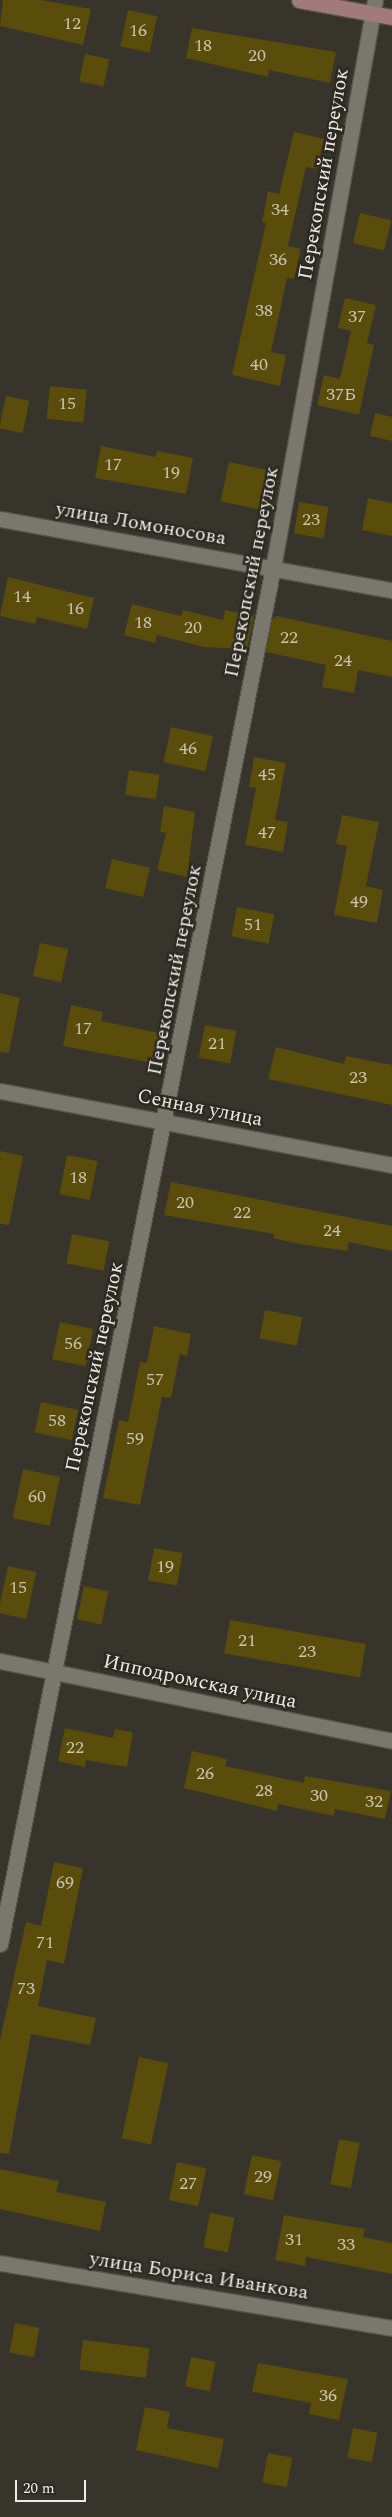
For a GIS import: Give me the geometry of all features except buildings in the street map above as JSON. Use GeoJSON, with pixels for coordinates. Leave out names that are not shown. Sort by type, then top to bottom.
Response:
{"type":"FeatureCollection","features":[{"type":"Feature","properties":{"kind":"main road"},"geometry":{"type":"LineString","coordinates":[[299,0],[374,7],[392,17]]}},
{"type":"Feature","properties":{"kind":"street","name":"Перекопский переулок"},"geometry":{"type":"LineString","coordinates":[[0,1944],[53,1672],[166,1122],[274,568],[374,7]]}},
{"type":"Feature","properties":{"kind":"street","name":"улица Ломоносова"},"geometry":{"type":"LineString","coordinates":[[0,519],[392,590]]}},
{"type":"Feature","properties":{"kind":"street","name":"Сенная улица"},"geometry":{"type":"LineString","coordinates":[[0,1091],[392,1165]]}},
{"type":"Feature","properties":{"kind":"street","name":"Ипподромская улица"},"geometry":{"type":"LineString","coordinates":[[0,1661],[392,1742]]}},
{"type":"Feature","properties":{"kind":"street","name":"улица Бориса Иванкова"},"geometry":{"type":"LineString","coordinates":[[0,2263],[392,2328]]}}]}
